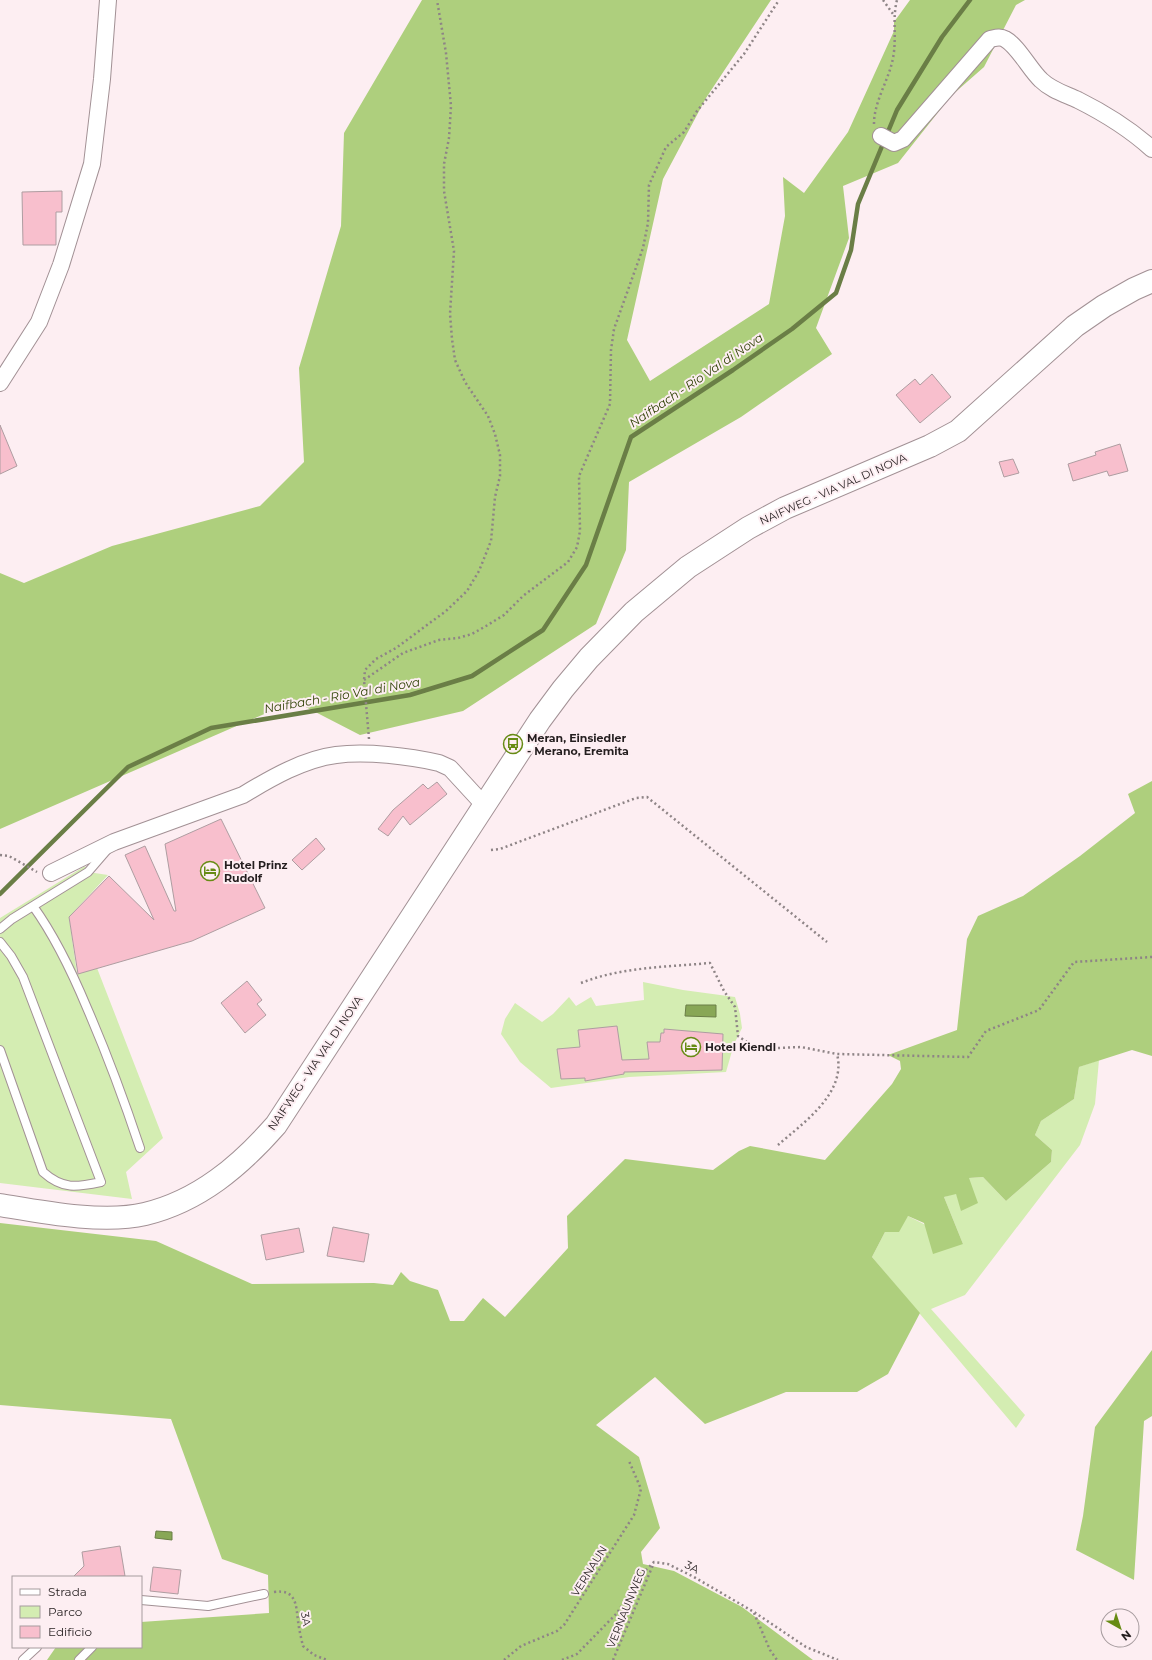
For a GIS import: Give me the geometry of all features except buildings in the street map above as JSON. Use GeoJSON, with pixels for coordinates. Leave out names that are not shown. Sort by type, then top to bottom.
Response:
{"type":"FeatureCollection","features":[{"type":"Feature","properties":{"kind":"main road","name":"NAIFWEG - VIA VAL DI NOVA"},"geometry":{"type":"LineString","coordinates":[[0,1205],[62,1215],[121,1217],[144,1214],[196,1193],[222,1178],[251,1153],[276,1125],[484,805],[563,688],[589,658],[634,612],[688,567],[748,528],[786,508],[930,446],[958,431],[1075,326],[1104,306],[1134,289],[1152,281]]}},
{"type":"Feature","properties":{"kind":"street"},"geometry":{"type":"LineString","coordinates":[[0,383],[39,322],[61,265],[92,164],[102,79],[108,0]]}},
{"type":"Feature","properties":{"kind":"street"},"geometry":{"type":"LineString","coordinates":[[886,139],[898,142],[903,139],[990,39],[998,37],[1005,39],[1024,59],[1040,80],[1049,88],[1079,101],[1114,121],[1152,149]]}},
{"type":"Feature","properties":{"kind":"street"},"geometry":{"type":"LineString","coordinates":[[44,872],[114,842],[244,794],[306,763],[335,755],[369,753],[422,760],[439,764],[450,768],[484,805]]}},
{"type":"Feature","properties":{"kind":"lane"},"geometry":{"type":"LineString","coordinates":[[0,928],[88,872],[114,842]]}},
{"type":"Feature","properties":{"kind":"lane"},"geometry":{"type":"LineString","coordinates":[[34,906],[48,927],[69,965],[112,1068],[140,1148]]}},
{"type":"Feature","properties":{"kind":"lane"},"geometry":{"type":"LineString","coordinates":[[0,942],[11,956],[23,977],[101,1182],[74,1187],[52,1179],[43,1172],[0,1050]]}},
{"type":"Feature","properties":{"kind":"lane"},"geometry":{"type":"LineString","coordinates":[[142,1600],[208,1606],[264,1594]]}},
{"type":"Feature","properties":{"kind":"lane"},"geometry":{"type":"LineString","coordinates":[[23,1660],[36,1648]]}},
{"type":"Feature","properties":{"kind":"lane"},"geometry":{"type":"LineString","coordinates":[[79,1660],[91,1648]]}},
{"type":"Feature","properties":{"kind":"path"},"geometry":{"type":"LineString","coordinates":[[369,727],[364,680],[365,670],[376,659],[396,648],[446,612],[467,591],[479,571],[491,541],[495,497],[500,476],[500,455],[495,434],[488,416],[465,382],[455,360],[452,339],[450,314],[454,252],[444,191],[444,171],[449,138],[451,106],[446,53],[437,0]]}},
{"type":"Feature","properties":{"kind":"path"},"geometry":{"type":"LineString","coordinates":[[364,680],[403,653],[439,640],[458,638],[472,634],[486,626],[504,614],[523,596],[568,562],[577,548],[580,532],[579,476],[610,404],[611,350],[614,328],[643,248],[648,223],[649,185],[666,147],[684,132],[697,111],[744,54],[779,0]]}},
{"type":"Feature","properties":{"kind":"path"},"geometry":{"type":"LineString","coordinates":[[883,0],[893,14]]}},
{"type":"Feature","properties":{"kind":"path"},"geometry":{"type":"LineString","coordinates":[[886,139],[876,131],[874,123],[875,114],[893,60],[896,36],[893,14],[897,0]]}},
{"type":"Feature","properties":{"kind":"path"},"geometry":{"type":"LineString","coordinates":[[491,850],[500,849],[636,798],[647,797],[827,942]]}},
{"type":"Feature","properties":{"kind":"path"},"geometry":{"type":"LineString","coordinates":[[0,855],[9,856],[44,872]]}},
{"type":"Feature","properties":{"kind":"path"},"geometry":{"type":"LineString","coordinates":[[581,983],[596,977],[622,972],[710,963],[724,991],[735,1007],[738,1036],[757,1049],[801,1047],[837,1054],[968,1057],[986,1031],[1039,1010],[1074,962],[1152,957]]}},
{"type":"Feature","properties":{"kind":"path"},"geometry":{"type":"LineString","coordinates":[[778,1146],[821,1107],[834,1084],[840,1064],[837,1054]]}},
{"type":"Feature","properties":{"kind":"path","name":"VERNAUN"},"geometry":{"type":"LineString","coordinates":[[504,1660],[521,1646],[557,1631],[564,1626],[630,1520],[641,1489],[629,1461]]}},
{"type":"Feature","properties":{"kind":"path"},"geometry":{"type":"LineString","coordinates":[[562,1660],[577,1654],[617,1613],[645,1571],[654,1562]]}},
{"type":"Feature","properties":{"kind":"path","name":"3A"},"geometry":{"type":"LineString","coordinates":[[654,1562],[668,1564],[687,1574],[754,1612],[806,1648],[838,1660]]}},
{"type":"Feature","properties":{"kind":"path","name":"VERNAUNWEG"},"geometry":{"type":"LineString","coordinates":[[613,1660],[654,1562]]}},
{"type":"Feature","properties":{"kind":"path","name":"3A"},"geometry":{"type":"LineString","coordinates":[[264,1594],[282,1591],[292,1596],[297,1607],[303,1646],[314,1655],[327,1660]]}},
{"type":"Feature","properties":{"kind":"path"},"geometry":{"type":"LineString","coordinates":[[754,1612],[770,1650],[777,1660]]}},
{"type":"Feature","properties":{"kind":"green space"},"geometry":{"type":"Polygon","coordinates":[[[85,866],[88,872],[108,875],[69,917],[77,974],[97,968],[163,1138],[126,1172],[132,1199],[0,1183],[0,918],[85,866]]]}},
{"type":"Feature","properties":{"kind":"green space"},"geometry":{"type":"Polygon","coordinates":[[[643,982],[683,990],[735,997],[742,1028],[734,1044],[726,1072],[629,1077],[551,1088],[520,1062],[501,1034],[505,1019],[515,1003],[542,1022],[553,1014],[569,997],[576,1006],[591,997],[596,1006],[644,1000],[643,982]]]}},
{"type":"Feature","properties":{"kind":"green space"},"geometry":{"type":"Polygon","coordinates":[[[1099,1060],[1095,1104],[1080,1145],[965,1295],[931,1309],[1025,1415],[1016,1428],[872,1257],[885,1232],[908,1216],[963,1244],[944,1197],[956,1193],[962,1211],[969,1178],[983,1177],[1006,1201],[1051,1162],[1052,1150],[1035,1135],[1041,1121],[1074,1099],[1079,1067],[1099,1060]]]}},
{"type":"Feature","properties":{"kind":"shaded area"},"geometry":{"type":"Polygon","coordinates":[[[422,0],[771,0],[706,98],[663,179],[627,340],[650,381],[769,304],[785,216],[783,177],[804,193],[848,132],[894,31],[894,22],[910,0],[1025,0],[1016,5],[984,67],[951,96],[898,163],[843,186],[849,238],[816,328],[832,354],[741,417],[629,482],[626,550],[596,624],[463,711],[360,735],[294,701],[0,829],[0,573],[24,583],[112,546],[260,506],[304,462],[299,368],[341,226],[344,133],[422,0]]]}},
{"type":"Feature","properties":{"kind":"shaded area"},"geometry":{"type":"Polygon","coordinates":[[[1152,781],[1152,1056],[1132,1050],[1079,1067],[1074,1099],[1041,1121],[1035,1135],[1052,1150],[1051,1162],[1006,1201],[983,1177],[969,1178],[978,1203],[961,1211],[956,1194],[944,1197],[963,1244],[933,1254],[924,1223],[908,1216],[899,1232],[885,1232],[872,1257],[920,1313],[888,1374],[857,1392],[786,1392],[705,1424],[655,1377],[596,1425],[639,1457],[660,1528],[641,1552],[643,1564],[674,1571],[742,1607],[813,1660],[47,1660],[55,1648],[142,1648],[142,1622],[269,1613],[268,1575],[222,1559],[171,1419],[0,1405],[0,1223],[156,1241],[252,1284],[374,1283],[393,1285],[401,1272],[410,1281],[438,1290],[450,1321],[464,1321],[483,1298],[505,1317],[568,1248],[567,1216],[625,1159],[713,1170],[739,1151],[750,1146],[825,1160],[892,1084],[901,1069],[900,1061],[888,1055],[957,1030],[967,939],[978,916],[1023,896],[1080,856],[1135,813],[1128,794],[1152,781]]]}},
{"type":"Feature","properties":{"kind":"shaded area"},"geometry":{"type":"Polygon","coordinates":[[[686,1005],[716,1005],[716,1017],[685,1016],[686,1005]]]}},
{"type":"Feature","properties":{"kind":"shaded area"},"geometry":{"type":"Polygon","coordinates":[[[1152,1350],[1152,1416],[1144,1421],[1134,1580],[1076,1550],[1083,1516],[1095,1427],[1152,1350]]]}},
{"type":"Feature","properties":{"kind":"shaded area"},"geometry":{"type":"Polygon","coordinates":[[[156,1531],[172,1532],[172,1540],[155,1538],[156,1531]]]}},
{"type":"Feature","properties":{"kind":"waterway","name":"Naifbach - Rio Val di Nova"},"geometry":{"type":"LineString","coordinates":[[0,894],[128,767],[211,728],[410,695],[472,676],[543,630],[586,565],[631,437],[792,329],[836,293],[851,250],[858,204],[897,110],[942,37],[970,0]]}},
{"type":"Feature","properties":{"kind":"place","name":"Meran, Einsiedler - Merano, Eremita"},"geometry":{"type":"Point","coordinates":[513,744]}},
{"type":"Feature","properties":{"kind":"place","name":"Hotel Prinz Rudolf"},"geometry":{"type":"Point","coordinates":[210,871]}},
{"type":"Feature","properties":{"kind":"place","name":"Hotel Kiendl"},"geometry":{"type":"Point","coordinates":[691,1047]}}]}
